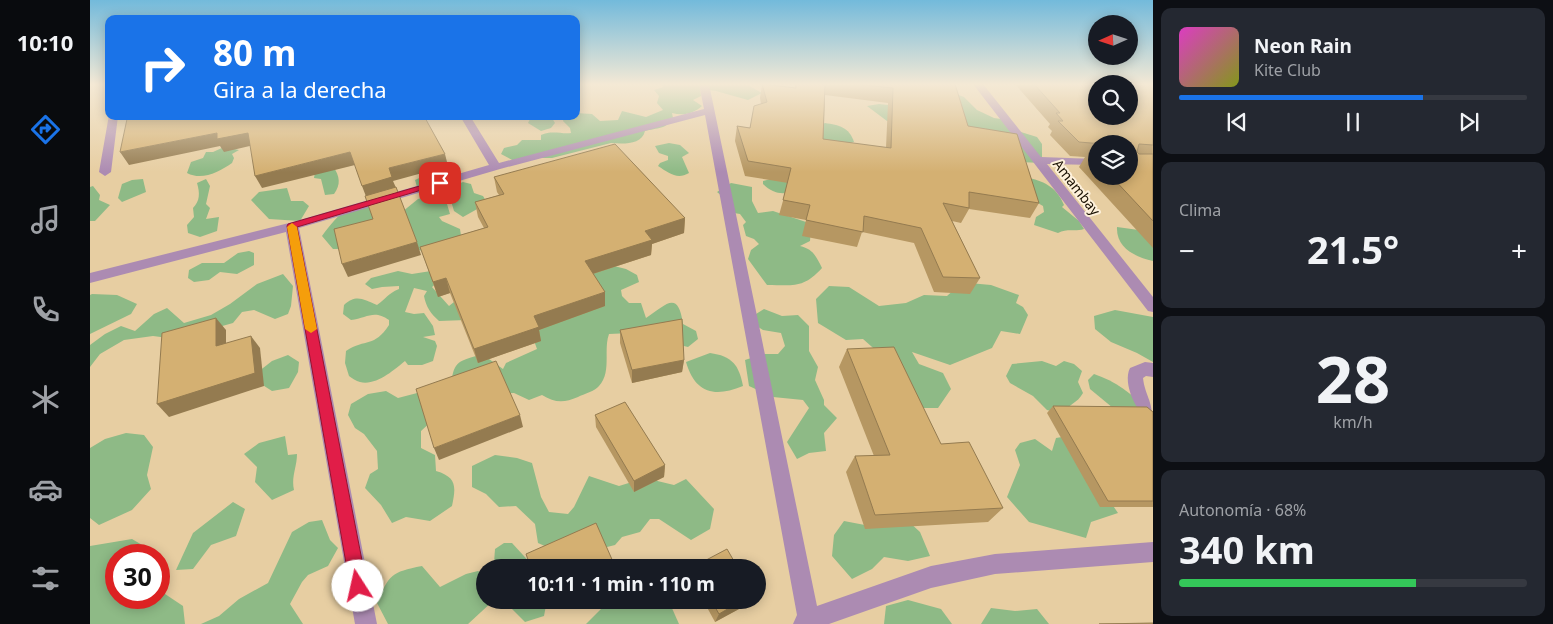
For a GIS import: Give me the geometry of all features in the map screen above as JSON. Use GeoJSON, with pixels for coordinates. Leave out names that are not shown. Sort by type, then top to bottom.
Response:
{"type":"FeatureCollection","features":[{"type":"Feature","properties":{"kind":"street"},"geometry":{"type":"LineString","coordinates":[[90,278],[292,226],[496,167],[700,113]]}},
{"type":"Feature","properties":{"kind":"street"},"geometry":{"type":"LineString","coordinates":[[708,113],[807,623],[931,577],[977,567],[1005,563],[1153,552]]}},
{"type":"Feature","properties":{"kind":"street","name":"Amambay"},"geometry":{"type":"LineString","coordinates":[[1001,113],[1153,307]]}},
{"type":"Feature","properties":{"kind":"street"},"geometry":{"type":"LineString","coordinates":[[105,172],[112,120]]}},
{"type":"Feature","properties":{"kind":"street"},"geometry":{"type":"LineString","coordinates":[[467,120],[496,167]]}},
{"type":"Feature","properties":{"kind":"street"},"geometry":{"type":"LineString","coordinates":[[1037,160],[1088,162]]}},
{"type":"Feature","properties":{"kind":"street"},"geometry":{"type":"LineString","coordinates":[[292,226],[366,624]]}},
{"type":"Feature","properties":{"kind":"street"},"geometry":{"type":"LineString","coordinates":[[1152,414],[1137,389],[1134,379],[1136,373],[1145,369],[1153,370]]}},
{"type":"Feature","properties":{"kind":"green space"},"geometry":{"type":"Polygon","coordinates":[[[580,113],[592,114],[600,121],[618,120],[621,113],[646,117],[655,113],[672,113],[673,118],[671,122],[661,128],[645,131],[640,139],[631,143],[611,143],[552,158],[514,161],[501,154],[504,148],[517,145],[522,140],[541,140],[541,135],[549,133],[571,133],[570,128],[563,120],[580,120],[580,113]]]}},
{"type":"Feature","properties":{"kind":"green space"},"geometry":{"type":"Polygon","coordinates":[[[876,113],[984,113],[1001,119],[1014,130],[1037,137],[1042,144],[1042,163],[1020,162],[903,120],[887,121],[876,113]]]}},
{"type":"Feature","properties":{"kind":"green space"},"geometry":{"type":"Polygon","coordinates":[[[530,120],[553,120],[555,123],[551,128],[541,131],[528,123],[530,120]]]}},
{"type":"Feature","properties":{"kind":"green space"},"geometry":{"type":"Polygon","coordinates":[[[825,123],[843,128],[849,133],[854,142],[836,148],[810,130],[825,123]]]}},
{"type":"Feature","properties":{"kind":"green space"},"geometry":{"type":"Polygon","coordinates":[[[669,143],[680,145],[689,153],[682,157],[689,173],[677,176],[658,166],[660,163],[668,160],[668,156],[659,153],[655,146],[669,143]]]}},
{"type":"Feature","properties":{"kind":"green space"},"geometry":{"type":"Polygon","coordinates":[[[224,147],[239,150],[232,154],[234,158],[232,163],[204,176],[187,173],[191,162],[203,158],[206,152],[213,152],[224,147]]]}},
{"type":"Feature","properties":{"kind":"green space"},"geometry":{"type":"Polygon","coordinates":[[[333,166],[339,184],[334,194],[325,195],[321,179],[314,178],[315,172],[333,166]]]}},
{"type":"Feature","properties":{"kind":"green space"},"geometry":{"type":"Polygon","coordinates":[[[456,166],[459,170],[458,177],[417,187],[415,180],[443,167],[456,166]]]}},
{"type":"Feature","properties":{"kind":"green space"},"geometry":{"type":"Polygon","coordinates":[[[775,178],[808,184],[791,192],[774,192],[763,184],[763,181],[775,178]]]}},
{"type":"Feature","properties":{"kind":"green space"},"geometry":{"type":"Polygon","coordinates":[[[1029,178],[1046,184],[1054,190],[1064,205],[1062,207],[1079,221],[1084,229],[1058,233],[1034,225],[1036,217],[1044,212],[1043,206],[1036,202],[1029,178]]]}},
{"type":"Feature","properties":{"kind":"green space"},"geometry":{"type":"Polygon","coordinates":[[[143,179],[146,192],[122,202],[118,198],[122,184],[132,180],[143,179]]]}},
{"type":"Feature","properties":{"kind":"green space"},"geometry":{"type":"Polygon","coordinates":[[[206,179],[210,186],[206,204],[210,208],[206,219],[219,217],[217,231],[200,237],[188,233],[187,225],[194,217],[193,208],[198,200],[199,193],[197,183],[206,179]]]}},
{"type":"Feature","properties":{"kind":"green space"},"geometry":{"type":"Polygon","coordinates":[[[463,182],[471,184],[474,193],[483,196],[486,201],[479,208],[463,217],[454,211],[451,201],[438,192],[463,182]]]}},
{"type":"Feature","properties":{"kind":"green space"},"geometry":{"type":"Polygon","coordinates":[[[731,183],[752,187],[752,201],[758,213],[773,211],[809,223],[811,228],[810,241],[800,246],[811,251],[818,260],[822,268],[815,275],[803,283],[767,285],[748,259],[751,250],[759,244],[754,239],[746,236],[743,225],[746,222],[740,214],[734,213],[733,205],[717,192],[731,183]]]}},
{"type":"Feature","properties":{"kind":"green space"},"geometry":{"type":"Polygon","coordinates":[[[93,186],[100,195],[99,200],[110,205],[95,221],[90,221],[90,187],[93,186]]]}},
{"type":"Feature","properties":{"kind":"green space"},"geometry":{"type":"Polygon","coordinates":[[[287,188],[291,201],[303,201],[309,206],[300,221],[269,219],[251,200],[259,192],[287,188]]]}},
{"type":"Feature","properties":{"kind":"green space"},"geometry":{"type":"Polygon","coordinates":[[[428,196],[435,202],[447,204],[450,214],[439,217],[442,221],[460,229],[462,242],[431,253],[411,248],[333,249],[322,236],[331,224],[348,208],[365,204],[388,207],[402,212],[418,199],[428,196]]]}},
{"type":"Feature","properties":{"kind":"green space"},"geometry":{"type":"Polygon","coordinates":[[[1117,227],[1153,232],[1153,261],[1133,254],[1123,246],[1117,227]]]}},
{"type":"Feature","properties":{"kind":"green space"},"geometry":{"type":"Polygon","coordinates":[[[249,251],[254,253],[254,265],[237,274],[220,272],[209,280],[194,282],[188,278],[189,270],[202,263],[224,263],[238,253],[249,251]]]}},
{"type":"Feature","properties":{"kind":"green space"},"geometry":{"type":"Polygon","coordinates":[[[602,263],[626,269],[637,275],[639,282],[621,290],[622,296],[629,303],[641,303],[646,318],[665,305],[674,303],[678,306],[681,313],[683,324],[696,331],[698,339],[688,347],[631,333],[609,334],[605,374],[599,386],[592,391],[564,401],[551,400],[542,395],[529,400],[514,393],[493,394],[451,385],[456,366],[463,360],[482,354],[503,369],[506,363],[537,349],[532,335],[466,320],[439,321],[426,304],[424,296],[427,291],[414,288],[405,312],[414,314],[424,313],[433,326],[435,335],[423,337],[435,341],[437,346],[433,361],[422,365],[408,365],[405,361],[396,369],[372,382],[360,382],[349,376],[345,363],[346,351],[379,337],[389,325],[389,320],[379,315],[370,315],[351,320],[343,314],[344,305],[352,300],[364,299],[377,305],[389,294],[399,289],[399,286],[372,289],[365,284],[371,278],[398,271],[412,274],[431,271],[439,281],[432,287],[449,306],[459,298],[579,284],[602,263]]]}},
{"type":"Feature","properties":{"kind":"green space"},"geometry":{"type":"Polygon","coordinates":[[[283,274],[293,286],[291,306],[288,314],[275,319],[254,310],[242,312],[233,323],[176,339],[153,336],[124,340],[100,354],[90,367],[90,345],[105,334],[121,326],[135,331],[154,314],[167,308],[184,323],[211,315],[257,284],[283,274]]]}},
{"type":"Feature","properties":{"kind":"green space"},"geometry":{"type":"Polygon","coordinates":[[[969,283],[991,285],[1019,295],[1016,303],[1023,307],[1028,315],[1020,334],[1001,331],[992,348],[950,365],[912,352],[919,364],[943,373],[951,389],[938,408],[921,408],[880,354],[863,339],[846,340],[818,323],[816,299],[829,286],[849,287],[879,306],[906,303],[924,295],[947,296],[956,288],[969,283]]]}},
{"type":"Feature","properties":{"kind":"green space"},"geometry":{"type":"Polygon","coordinates":[[[90,295],[117,295],[137,304],[131,314],[90,334],[90,295]]]}},
{"type":"Feature","properties":{"kind":"green space"},"geometry":{"type":"Polygon","coordinates":[[[764,309],[782,316],[798,315],[809,326],[809,351],[818,367],[815,380],[824,400],[824,405],[837,418],[824,433],[826,451],[809,453],[797,459],[787,442],[809,408],[803,400],[773,397],[749,386],[745,360],[763,354],[778,354],[785,346],[781,333],[763,330],[755,325],[756,314],[764,309]]]}},
{"type":"Feature","properties":{"kind":"green space"},"geometry":{"type":"Polygon","coordinates":[[[1115,310],[1153,317],[1153,362],[1111,342],[1095,329],[1094,316],[1115,310]]]}},
{"type":"Feature","properties":{"kind":"green space"},"geometry":{"type":"Polygon","coordinates":[[[710,353],[724,356],[737,367],[743,386],[733,390],[715,392],[707,390],[695,381],[686,362],[710,353]]]}},
{"type":"Feature","properties":{"kind":"green space"},"geometry":{"type":"Polygon","coordinates":[[[288,355],[299,362],[298,372],[289,388],[272,391],[258,382],[258,372],[272,361],[288,355]]]}},
{"type":"Feature","properties":{"kind":"green space"},"geometry":{"type":"Polygon","coordinates":[[[1042,361],[1056,366],[1064,361],[1074,364],[1082,371],[1078,382],[1083,393],[1063,414],[1047,410],[1033,396],[1010,383],[1006,376],[1012,364],[1042,361]]]}},
{"type":"Feature","properties":{"kind":"green space"},"geometry":{"type":"Polygon","coordinates":[[[1094,374],[1109,380],[1123,389],[1148,411],[1113,408],[1090,389],[1088,380],[1094,374]]]}},
{"type":"Feature","properties":{"kind":"green space"},"geometry":{"type":"Polygon","coordinates":[[[386,391],[398,398],[421,392],[435,418],[421,431],[421,448],[435,455],[436,471],[448,476],[453,484],[454,493],[452,506],[430,521],[406,517],[392,523],[381,505],[365,488],[370,474],[378,469],[377,451],[364,434],[355,428],[348,415],[351,404],[368,394],[386,391]]]}},
{"type":"Feature","properties":{"kind":"green space"},"geometry":{"type":"Polygon","coordinates":[[[126,433],[144,435],[153,447],[147,475],[151,489],[132,510],[99,525],[90,518],[90,448],[105,439],[126,433]]]}},
{"type":"Feature","properties":{"kind":"green space"},"geometry":{"type":"Polygon","coordinates":[[[1074,435],[1101,488],[1118,513],[1091,522],[1086,538],[1029,522],[1007,497],[1020,465],[1015,450],[1020,443],[1035,439],[1052,451],[1056,438],[1074,435]]]}},
{"type":"Feature","properties":{"kind":"green space"},"geometry":{"type":"Polygon","coordinates":[[[285,436],[288,455],[297,454],[293,481],[294,490],[272,500],[255,482],[257,467],[244,454],[259,443],[285,436]]]}},
{"type":"Feature","properties":{"kind":"green space"},"geometry":{"type":"Polygon","coordinates":[[[495,455],[517,458],[532,463],[541,497],[549,512],[568,514],[574,507],[589,476],[619,486],[645,478],[674,485],[686,479],[714,509],[710,529],[691,540],[659,519],[650,519],[640,532],[622,537],[615,545],[595,550],[563,554],[538,543],[535,524],[516,506],[499,507],[486,494],[472,487],[472,466],[495,455]]]}},
{"type":"Feature","properties":{"kind":"green space"},"geometry":{"type":"Polygon","coordinates":[[[233,502],[245,509],[236,536],[211,545],[193,569],[176,570],[193,533],[233,502]]]}},
{"type":"Feature","properties":{"kind":"green space"},"geometry":{"type":"Polygon","coordinates":[[[322,520],[330,540],[338,548],[328,566],[308,575],[302,582],[290,604],[303,624],[201,624],[219,616],[239,599],[268,583],[292,532],[309,522],[322,520]]]}},
{"type":"Feature","properties":{"kind":"green space"},"geometry":{"type":"Polygon","coordinates":[[[844,521],[870,526],[908,521],[920,532],[930,556],[908,561],[884,557],[872,569],[852,579],[832,556],[834,535],[844,521]]]}},
{"type":"Feature","properties":{"kind":"green space"},"geometry":{"type":"Polygon","coordinates":[[[132,539],[140,544],[105,544],[105,609],[170,609],[170,597],[183,606],[185,624],[90,624],[90,546],[132,539]]]}},
{"type":"Feature","properties":{"kind":"green space"},"geometry":{"type":"Polygon","coordinates":[[[504,543],[512,543],[527,559],[494,559],[495,549],[504,543]]]}},
{"type":"Feature","properties":{"kind":"green space"},"geometry":{"type":"Polygon","coordinates":[[[422,566],[440,587],[466,574],[476,572],[476,609],[484,609],[468,624],[388,624],[377,603],[392,576],[404,570],[422,566]]]}},
{"type":"Feature","properties":{"kind":"green space"},"geometry":{"type":"Polygon","coordinates":[[[908,600],[941,609],[952,624],[884,624],[886,606],[908,600]]]}},
{"type":"Feature","properties":{"kind":"green space"},"geometry":{"type":"Polygon","coordinates":[[[991,608],[1015,611],[1037,609],[1049,624],[981,624],[991,608]]]}},
{"type":"Feature","properties":{"kind":"green space"},"geometry":{"type":"Polygon","coordinates":[[[512,609],[545,609],[544,616],[525,622],[512,609]]]}},
{"type":"Feature","properties":{"kind":"green space"},"geometry":{"type":"Polygon","coordinates":[[[601,609],[672,609],[679,624],[586,624],[601,609]]]}},
{"type":"Feature","properties":{"kind":"building"},"geometry":{"type":"Polygon","coordinates":[[[753,113],[824,113],[823,139],[891,148],[892,113],[964,113],[968,126],[1017,134],[1039,203],[969,192],[969,208],[943,203],[980,278],[943,277],[921,228],[864,216],[863,232],[806,220],[810,205],[783,200],[791,168],[748,161],[737,126],[750,128],[753,113]]]}},
{"type":"Feature","properties":{"kind":"building"},"geometry":{"type":"Polygon","coordinates":[[[1056,113],[1088,113],[1088,125],[1138,125],[1138,113],[1153,113],[1153,145],[1139,144],[1138,148],[1138,135],[1088,135],[1088,143],[1079,142],[1058,121],[1063,121],[1056,113]]]}},
{"type":"Feature","properties":{"kind":"building"},"geometry":{"type":"Polygon","coordinates":[[[127,120],[426,120],[445,154],[389,168],[392,177],[362,186],[350,152],[255,176],[248,133],[217,139],[217,133],[120,152],[127,120]]]}},
{"type":"Feature","properties":{"kind":"building"},"geometry":{"type":"Polygon","coordinates":[[[615,144],[685,218],[645,231],[652,240],[585,261],[605,292],[534,316],[539,327],[474,349],[446,278],[433,282],[420,247],[488,227],[475,202],[504,194],[494,177],[615,144]]]}},
{"type":"Feature","properties":{"kind":"building"},"geometry":{"type":"Polygon","coordinates":[[[1138,153],[1153,154],[1153,221],[1119,185],[1138,185],[1138,153]]]}},
{"type":"Feature","properties":{"kind":"building"},"geometry":{"type":"Polygon","coordinates":[[[396,187],[417,242],[342,264],[334,229],[373,219],[365,196],[396,187]]]}},
{"type":"Feature","properties":{"kind":"building"},"geometry":{"type":"Polygon","coordinates":[[[216,318],[216,346],[251,336],[255,373],[157,404],[162,333],[216,318]]]}},
{"type":"Feature","properties":{"kind":"building"},"geometry":{"type":"Polygon","coordinates":[[[682,319],[684,360],[632,370],[620,330],[682,319]]]}},
{"type":"Feature","properties":{"kind":"building"},"geometry":{"type":"Polygon","coordinates":[[[894,347],[941,444],[969,442],[1003,508],[875,515],[855,456],[890,455],[847,349],[894,347]]]}},
{"type":"Feature","properties":{"kind":"building"},"geometry":{"type":"Polygon","coordinates":[[[496,361],[520,415],[434,448],[416,389],[496,361]]]}},
{"type":"Feature","properties":{"kind":"building"},"geometry":{"type":"Polygon","coordinates":[[[625,402],[665,465],[634,481],[595,415],[625,402]]]}},
{"type":"Feature","properties":{"kind":"building"},"geometry":{"type":"Polygon","coordinates":[[[1053,406],[1147,407],[1153,412],[1153,501],[1108,501],[1053,406]]]}},
{"type":"Feature","properties":{"kind":"building"},"geometry":{"type":"Polygon","coordinates":[[[596,523],[612,559],[528,559],[526,554],[596,523]]]}},
{"type":"Feature","properties":{"kind":"building"},"geometry":{"type":"Polygon","coordinates":[[[727,549],[733,559],[708,559],[727,549]]]}},
{"type":"Feature","properties":{"kind":"building"},"geometry":{"type":"Polygon","coordinates":[[[716,609],[728,609],[719,614],[716,609]]]}},
{"type":"Feature","properties":{"kind":"building"},"geometry":{"type":"Polygon","coordinates":[[[1153,623],[1153,624],[1099,624],[1153,623]]]}},
{"type":"Feature","properties":{"kind":"slow traffic"},"geometry":{"type":"LineString","coordinates":[[292,227],[311,329]]}},
{"type":"Feature","properties":{"kind":"route"},"geometry":{"type":"LineString","coordinates":[[358,586],[292,226],[440,183]]}}]}
